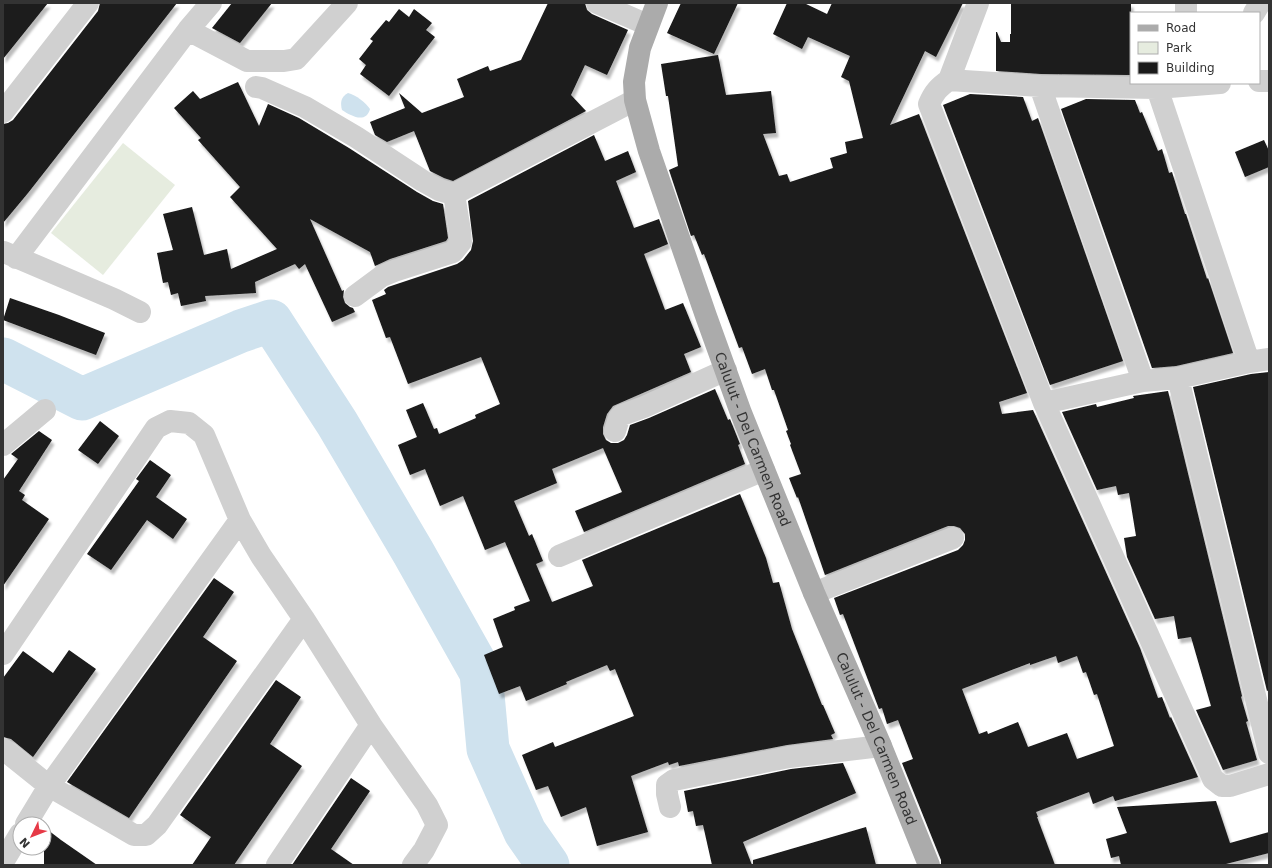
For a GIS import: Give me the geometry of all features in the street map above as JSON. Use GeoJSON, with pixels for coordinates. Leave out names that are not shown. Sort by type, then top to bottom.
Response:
{"type":"FeatureCollection","features":[{"type":"Feature","properties":{"kind":"main road","name":"Calulut - Del Carmen Road"},"geometry":{"type":"LineString","coordinates":[[657,3],[640,48],[634,82],[635,100],[649,150],[703,309],[741,413],[814,593],[881,746],[929,865]]}},
{"type":"Feature","properties":{"kind":"street"},"geometry":{"type":"LineString","coordinates":[[3,112],[88,3]]}},
{"type":"Feature","properties":{"kind":"street"},"geometry":{"type":"LineString","coordinates":[[140,312],[114,299],[10,255],[211,3]]}},
{"type":"Feature","properties":{"kind":"street"},"geometry":{"type":"LineString","coordinates":[[188,30],[247,61],[284,61],[296,58],[347,3]]}},
{"type":"Feature","properties":{"kind":"street"},"geometry":{"type":"LineString","coordinates":[[596,3],[648,25]]}},
{"type":"Feature","properties":{"kind":"street"},"geometry":{"type":"LineString","coordinates":[[978,3],[949,80],[938,88],[929,104],[1044,403],[1213,779],[1222,786],[1230,786],[1269,774]]}},
{"type":"Feature","properties":{"kind":"street"},"geometry":{"type":"LineString","coordinates":[[1255,12],[1260,3]]}},
{"type":"Feature","properties":{"kind":"street"},"geometry":{"type":"LineString","coordinates":[[949,80],[1040,86],[1157,88],[1185,84]]}},
{"type":"Feature","properties":{"kind":"street"},"geometry":{"type":"LineString","coordinates":[[1040,86],[1143,380]]}},
{"type":"Feature","properties":{"kind":"street"},"geometry":{"type":"LineString","coordinates":[[256,87],[262,88],[305,107],[356,137],[423,181],[439,190],[454,194],[635,100]]}},
{"type":"Feature","properties":{"kind":"street"},"geometry":{"type":"LineString","coordinates":[[1044,403],[1143,380],[1178,378],[1259,360],[1157,88]]}},
{"type":"Feature","properties":{"kind":"street"},"geometry":{"type":"LineString","coordinates":[[355,296],[382,276],[453,252],[461,242],[454,194]]}},
{"type":"Feature","properties":{"kind":"street"},"geometry":{"type":"LineString","coordinates":[[615,431],[619,418],[622,415],[644,407],[726,370]]}},
{"type":"Feature","properties":{"kind":"street"},"geometry":{"type":"LineString","coordinates":[[1178,378],[1269,753]]}},
{"type":"Feature","properties":{"kind":"street"},"geometry":{"type":"LineString","coordinates":[[3,445],[45,410]]}},
{"type":"Feature","properties":{"kind":"street"},"geometry":{"type":"LineString","coordinates":[[3,654],[156,428],[170,421],[189,423],[204,435],[240,520],[261,556],[304,619],[371,726],[427,805],[437,825],[424,850],[413,865]]}},
{"type":"Feature","properties":{"kind":"street"},"geometry":{"type":"LineString","coordinates":[[559,556],[764,470]]}},
{"type":"Feature","properties":{"kind":"street"},"geometry":{"type":"LineString","coordinates":[[31,816],[49,786],[240,520]]}},
{"type":"Feature","properties":{"kind":"street"},"geometry":{"type":"LineString","coordinates":[[814,593],[953,538]]}},
{"type":"Feature","properties":{"kind":"street"},"geometry":{"type":"LineString","coordinates":[[3,749],[49,786],[134,834],[146,835],[157,825],[304,619]]}},
{"type":"Feature","properties":{"kind":"street"},"geometry":{"type":"LineString","coordinates":[[277,865],[371,726]]}},
{"type":"Feature","properties":{"kind":"street"},"geometry":{"type":"LineString","coordinates":[[670,807],[667,786],[674,780],[789,757],[881,746]]}},
{"type":"Feature","properties":{"kind":"street"},"geometry":{"type":"LineString","coordinates":[[3,862],[12,847]]}},
{"type":"Feature","properties":{"kind":"green space"},"geometry":{"type":"Polygon","coordinates":[[[123,143],[175,185],[103,275],[51,233],[123,143]]]}},
{"type":"Feature","properties":{"kind":"water"},"geometry":{"type":"Polygon","coordinates":[[[348,93],[366,104],[370,109],[368,114],[358,117],[342,110],[342,100],[348,93]]]}},
{"type":"Feature","properties":{"kind":"building"},"geometry":{"type":"Polygon","coordinates":[[[3,3],[48,3],[3,59],[3,3]]]}},
{"type":"Feature","properties":{"kind":"building"},"geometry":{"type":"Polygon","coordinates":[[[100,3],[177,3],[3,223],[3,124],[13,120],[98,11],[100,3]]]}},
{"type":"Feature","properties":{"kind":"building"},"geometry":{"type":"Polygon","coordinates":[[[232,3],[272,3],[240,43],[212,28],[232,3]]]}},
{"type":"Feature","properties":{"kind":"building"},"geometry":{"type":"Polygon","coordinates":[[[548,3],[585,3],[587,10],[592,14],[628,30],[607,75],[585,65],[571,95],[586,111],[453,181],[430,171],[414,131],[387,142],[375,135],[370,122],[405,108],[399,93],[422,113],[464,97],[457,79],[488,66],[490,71],[521,60],[548,3]]]}},
{"type":"Feature","properties":{"kind":"building"},"geometry":{"type":"Polygon","coordinates":[[[681,3],[738,3],[714,54],[667,33],[681,3]]]}},
{"type":"Feature","properties":{"kind":"building"},"geometry":{"type":"Polygon","coordinates":[[[787,3],[804,3],[827,14],[832,3],[963,3],[936,57],[925,51],[890,125],[919,114],[1027,393],[999,402],[1002,414],[1033,410],[1140,648],[1158,698],[1162,697],[1170,718],[1171,717],[1198,777],[1115,801],[1113,796],[1093,804],[1089,792],[1036,812],[1055,865],[941,865],[941,860],[902,763],[913,759],[898,720],[887,724],[882,708],[879,709],[843,614],[840,615],[834,598],[958,550],[963,545],[965,534],[960,528],[948,526],[825,575],[798,497],[797,498],[789,478],[801,474],[790,445],[791,444],[786,431],[788,430],[774,390],[772,390],[765,369],[752,374],[742,347],[739,348],[704,254],[702,255],[694,235],[691,236],[669,170],[678,166],[668,96],[666,96],[661,64],[718,55],[726,95],[771,91],[776,133],[763,134],[779,176],[787,174],[790,182],[833,168],[830,158],[847,153],[845,142],[863,138],[849,81],[841,77],[850,56],[808,37],[802,49],[773,34],[787,3]],[[1056,656],[1030,665],[1030,663],[962,689],[979,734],[987,731],[988,734],[1018,722],[1028,747],[1067,733],[1077,759],[1114,746],[1097,694],[1094,695],[1086,672],[1083,673],[1077,656],[1058,663],[1056,656]]]}},
{"type":"Feature","properties":{"kind":"building"},"geometry":{"type":"Polygon","coordinates":[[[1011,3],[1131,3],[1130,75],[1041,74],[996,71],[996,32],[1001,42],[1010,42],[1011,3]]]}},
{"type":"Feature","properties":{"kind":"building"},"geometry":{"type":"Polygon","coordinates":[[[399,9],[409,17],[414,9],[432,23],[426,30],[435,37],[389,96],[360,74],[366,65],[359,59],[373,41],[370,39],[386,20],[389,22],[399,9]]]}},
{"type":"Feature","properties":{"kind":"building"},"geometry":{"type":"Polygon","coordinates":[[[238,82],[259,126],[268,104],[299,118],[417,192],[433,201],[443,204],[448,238],[446,241],[390,259],[375,266],[370,252],[310,219],[342,291],[344,290],[343,297],[345,303],[353,308],[355,312],[332,322],[305,264],[299,269],[295,264],[255,282],[256,293],[205,296],[206,301],[181,306],[178,293],[171,295],[168,282],[163,283],[157,253],[173,250],[163,214],[192,207],[204,255],[227,249],[231,269],[277,249],[230,197],[240,187],[198,140],[201,138],[174,108],[193,91],[200,99],[238,82]]]}},
{"type":"Feature","properties":{"kind":"building"},"geometry":{"type":"Polygon","coordinates":[[[970,94],[1023,97],[1032,121],[1038,118],[1123,361],[1050,385],[943,105],[970,94]]]}},
{"type":"Feature","properties":{"kind":"building"},"geometry":{"type":"Polygon","coordinates":[[[1086,99],[1135,100],[1140,113],[1142,112],[1158,151],[1162,149],[1169,173],[1172,172],[1233,353],[1176,366],[1152,368],[1061,109],[1086,99]]]}},
{"type":"Feature","properties":{"kind":"building"},"geometry":{"type":"Polygon","coordinates":[[[594,135],[605,161],[628,151],[636,172],[616,181],[634,228],[659,219],[668,244],[644,254],[665,310],[683,303],[701,347],[684,354],[691,372],[613,406],[607,414],[603,427],[603,434],[606,440],[611,443],[618,443],[624,440],[630,425],[715,389],[728,420],[730,419],[740,444],[738,445],[745,464],[584,532],[575,511],[622,492],[603,448],[552,469],[557,483],[514,501],[529,536],[532,534],[543,561],[536,564],[552,602],[593,586],[582,560],[740,494],[766,558],[773,583],[779,582],[792,629],[822,705],[835,733],[831,735],[833,739],[787,745],[679,766],[678,762],[669,765],[668,762],[631,776],[648,832],[597,846],[586,807],[561,817],[548,786],[536,790],[522,755],[553,742],[555,747],[634,716],[615,669],[610,671],[607,665],[526,701],[520,686],[499,694],[484,655],[503,647],[493,619],[515,610],[514,607],[530,601],[505,542],[485,550],[463,496],[440,506],[425,469],[410,475],[398,445],[417,437],[406,410],[423,403],[434,429],[437,428],[439,434],[476,418],[475,415],[500,404],[481,357],[408,384],[390,337],[386,338],[372,300],[386,294],[384,290],[388,287],[457,264],[463,260],[471,250],[473,241],[468,201],[594,135]]]}},
{"type":"Feature","properties":{"kind":"building"},"geometry":{"type":"Polygon","coordinates":[[[1264,140],[1269,151],[1269,167],[1245,177],[1235,152],[1264,140]]]}},
{"type":"Feature","properties":{"kind":"building"},"geometry":{"type":"Polygon","coordinates":[[[10,298],[105,333],[96,355],[3,320],[10,298]]]}},
{"type":"Feature","properties":{"kind":"building"},"geometry":{"type":"Polygon","coordinates":[[[1269,372],[1269,690],[1267,691],[1193,387],[1251,374],[1269,372]]]}},
{"type":"Feature","properties":{"kind":"building"},"geometry":{"type":"Polygon","coordinates":[[[1168,391],[1248,721],[1246,722],[1257,760],[1223,770],[1196,710],[1211,706],[1191,637],[1178,639],[1174,616],[1155,619],[1127,557],[1124,538],[1136,536],[1129,493],[1118,495],[1116,486],[1097,490],[1062,412],[1096,404],[1097,407],[1134,398],[1133,396],[1168,391]]]}},
{"type":"Feature","properties":{"kind":"building"},"geometry":{"type":"Polygon","coordinates":[[[100,421],[119,436],[98,464],[78,450],[100,421]]]}},
{"type":"Feature","properties":{"kind":"building"},"geometry":{"type":"Polygon","coordinates":[[[39,431],[52,440],[19,491],[25,495],[22,500],[49,519],[3,586],[3,480],[18,459],[11,454],[39,431]]]}},
{"type":"Feature","properties":{"kind":"building"},"geometry":{"type":"Polygon","coordinates":[[[150,460],[171,475],[156,497],[187,519],[173,539],[147,520],[111,570],[87,554],[139,481],[136,479],[150,460]]]}},
{"type":"Feature","properties":{"kind":"building"},"geometry":{"type":"Polygon","coordinates":[[[214,578],[234,592],[203,637],[237,661],[129,818],[67,782],[214,578]]]}},
{"type":"Feature","properties":{"kind":"building"},"geometry":{"type":"Polygon","coordinates":[[[69,650],[96,669],[33,757],[11,739],[3,737],[3,678],[23,651],[53,673],[69,650]]]}},
{"type":"Feature","properties":{"kind":"building"},"geometry":{"type":"Polygon","coordinates":[[[276,680],[301,697],[270,744],[302,766],[234,865],[192,865],[211,837],[180,815],[276,680]]]}},
{"type":"Feature","properties":{"kind":"building"},"geometry":{"type":"Polygon","coordinates":[[[843,763],[856,793],[743,842],[752,865],[712,865],[703,825],[696,826],[693,811],[688,812],[684,791],[791,769],[843,763]]]}},
{"type":"Feature","properties":{"kind":"building"},"geometry":{"type":"Polygon","coordinates":[[[351,778],[370,791],[331,849],[354,865],[292,865],[351,778]]]}},
{"type":"Feature","properties":{"kind":"building"},"geometry":{"type":"Polygon","coordinates":[[[1216,801],[1230,843],[1269,832],[1269,853],[1222,865],[1121,865],[1119,856],[1111,858],[1106,839],[1127,833],[1117,807],[1216,801]]]}},
{"type":"Feature","properties":{"kind":"building"},"geometry":{"type":"Polygon","coordinates":[[[866,827],[876,865],[753,865],[753,860],[866,827]]]}},
{"type":"Feature","properties":{"kind":"building"},"geometry":{"type":"Polygon","coordinates":[[[52,833],[97,865],[44,865],[44,856],[52,856],[52,833]]]}},
{"type":"Feature","properties":{"kind":"waterway"},"geometry":{"type":"LineString","coordinates":[[3,359],[82,399],[241,331],[271,321],[337,423],[413,552],[481,673],[488,749],[525,832],[548,865]]}}]}
